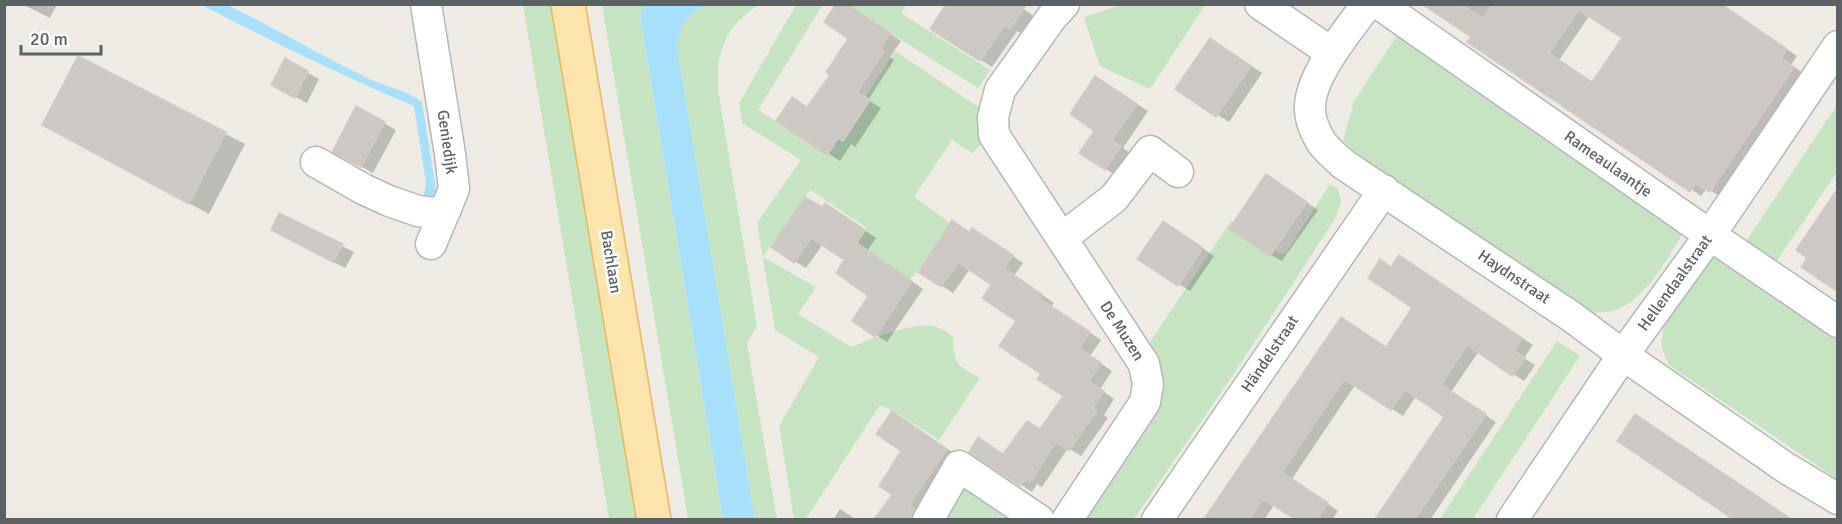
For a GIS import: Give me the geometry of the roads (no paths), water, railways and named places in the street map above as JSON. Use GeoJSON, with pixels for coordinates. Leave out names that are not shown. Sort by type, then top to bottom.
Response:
{"type":"FeatureCollection","features":[{"type":"Feature","properties":{"kind":"main road","name":"Bachlaan"},"geometry":{"type":"LineString","coordinates":[[568,4],[654,519]]}},
{"type":"Feature","properties":{"kind":"street","name":"Geniedijk"},"geometry":{"type":"LineString","coordinates":[[426,4],[454,189],[431,244]]}},
{"type":"Feature","properties":{"kind":"street","name":"De Muzen"},"geometry":{"type":"LineString","coordinates":[[1064,4],[1052,17],[1000,90],[993,117],[994,135],[1144,364],[1148,384],[1145,402],[1067,519]]}},
{"type":"Feature","properties":{"kind":"street"},"geometry":{"type":"LineString","coordinates":[[1260,4],[1332,53]]}},
{"type":"Feature","properties":{"kind":"street","name":"Haydnstraat"},"geometry":{"type":"LineString","coordinates":[[1367,4],[1332,53],[1314,85],[1309,108],[1311,122],[1321,143],[1343,164],[1572,317],[1623,355],[1790,470],[1838,500]]}},
{"type":"Feature","properties":{"kind":"street","name":"Rameaulaantje"},"geometry":{"type":"LineString","coordinates":[[1379,4],[1838,322]]}},
{"type":"Feature","properties":{"kind":"street","name":"Hellendaalstraat"},"geometry":{"type":"LineString","coordinates":[[1512,519],[1623,355],[1710,235],[1838,46]]}},
{"type":"Feature","properties":{"kind":"street"},"geometry":{"type":"LineString","coordinates":[[1062,238],[1114,198],[1150,151],[1178,172]]}},
{"type":"Feature","properties":{"kind":"street"},"geometry":{"type":"LineString","coordinates":[[316,162],[389,201],[418,211],[434,213],[446,209]]}},
{"type":"Feature","properties":{"kind":"street","name":"Händelstraat"},"geometry":{"type":"LineString","coordinates":[[1157,519],[1384,190]]}},
{"type":"Feature","properties":{"kind":"street"},"geometry":{"type":"LineString","coordinates":[[928,519],[959,466],[1039,519]]}},
{"type":"Feature","properties":{"kind":"water"},"geometry":{"type":"Polygon","coordinates":[[[202,5],[227,5],[363,76],[422,102],[436,190],[430,204],[417,202],[424,194],[426,183],[414,106],[306,57],[202,5]]]}},
{"type":"Feature","properties":{"kind":"water"},"geometry":{"type":"Polygon","coordinates":[[[643,5],[705,5],[685,22],[677,46],[755,519],[723,519],[640,15],[643,5]]]}}]}
